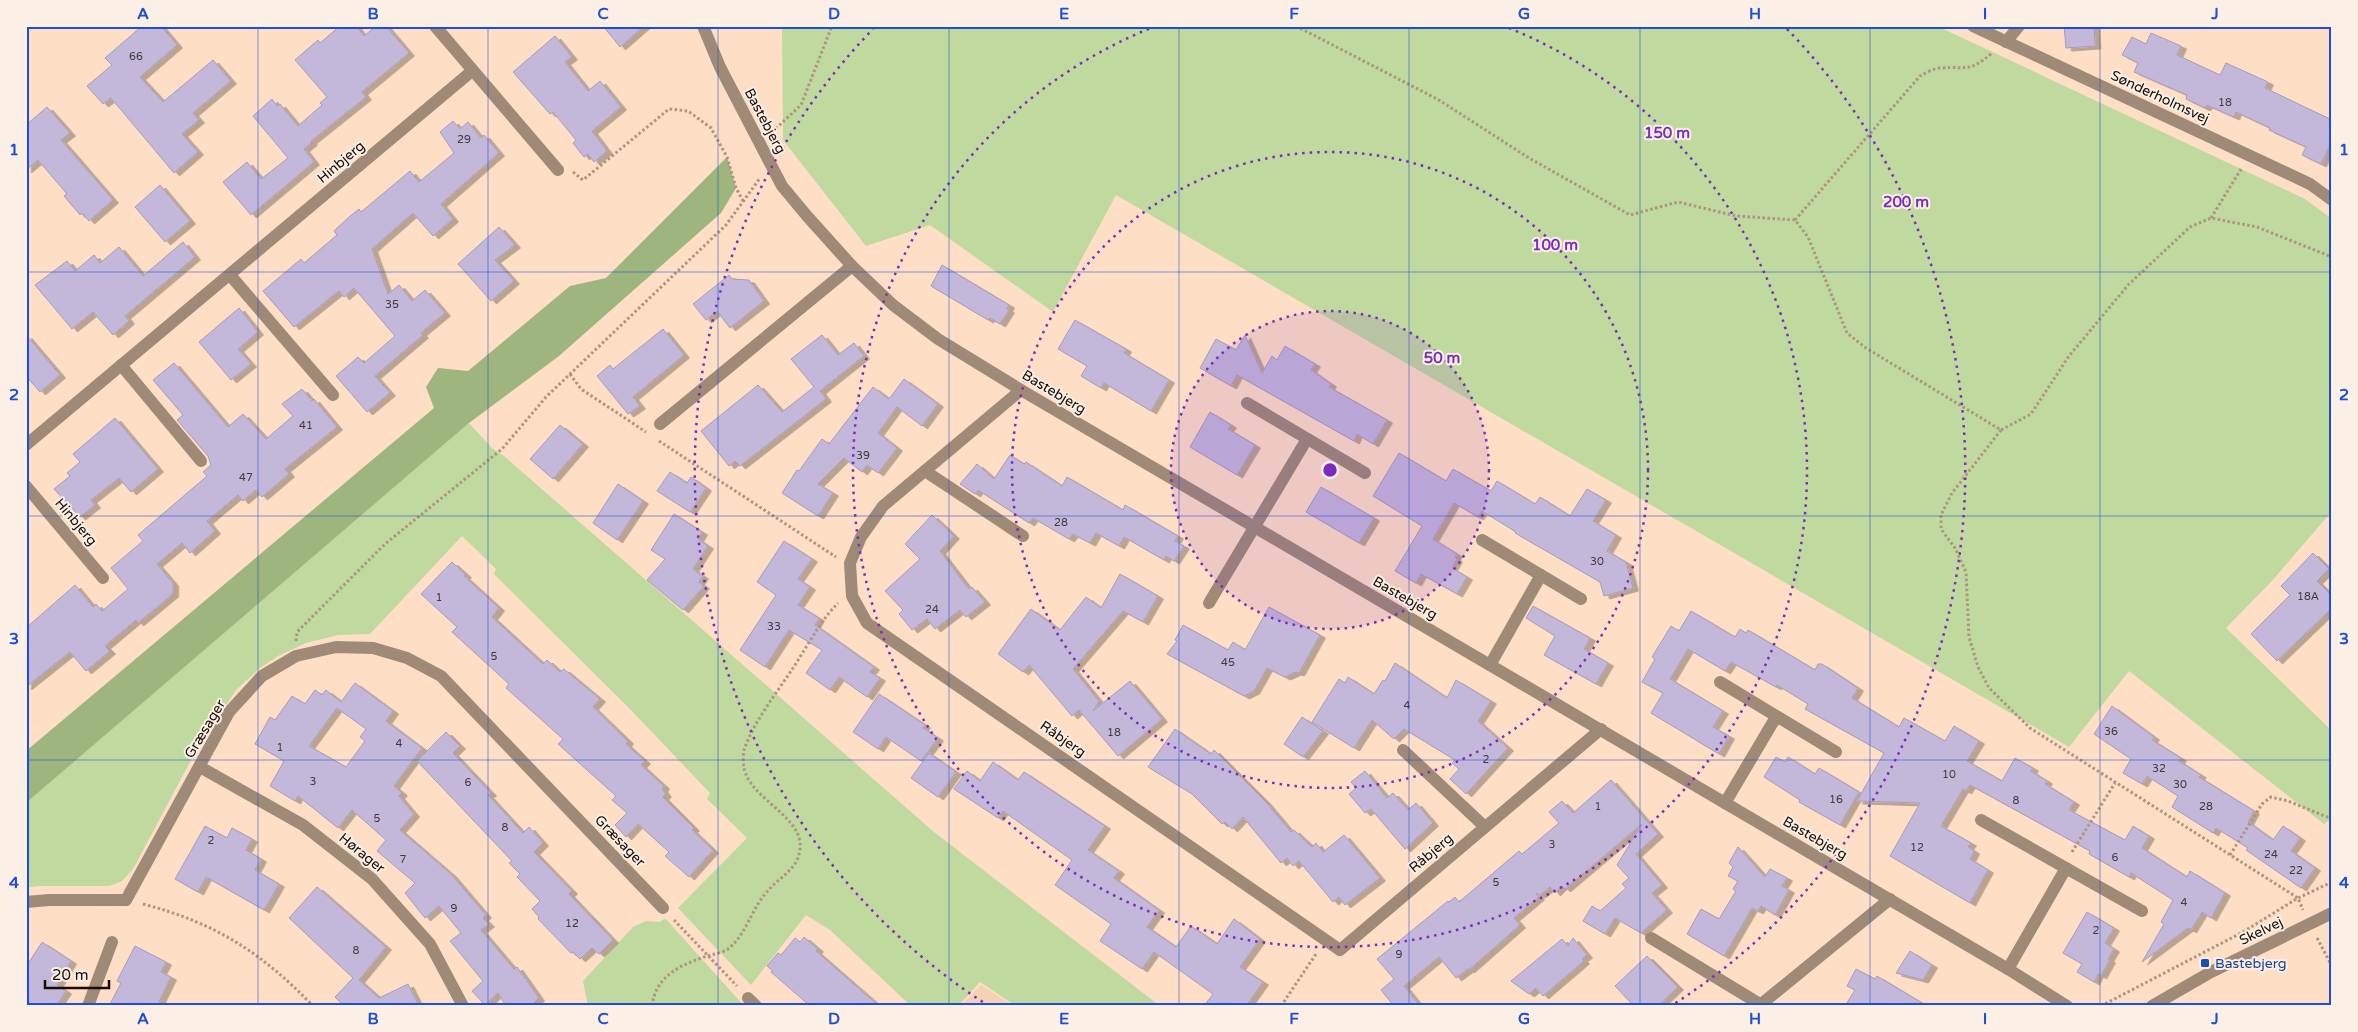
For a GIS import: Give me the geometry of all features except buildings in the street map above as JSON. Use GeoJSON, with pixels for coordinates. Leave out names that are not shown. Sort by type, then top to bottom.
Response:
{"type":"FeatureCollection","features":[{"type":"Feature","properties":{"kind":"street"},"geometry":{"type":"LineString","coordinates":[[435,26],[558,170]]}},
{"type":"Feature","properties":{"kind":"street","name":"Bastebjerg"},"geometry":{"type":"LineString","coordinates":[[704,26],[720,67],[782,186],[852,266],[893,305],[938,339],[1021,390],[1890,899],[2067,1006]]}},
{"type":"Feature","properties":{"kind":"street","name":"Sønderholmsvej"},"geometry":{"type":"LineString","coordinates":[[1974,26],[2310,184],[2332,200]]}},
{"type":"Feature","properties":{"kind":"street"},"geometry":{"type":"LineString","coordinates":[[2006,42],[2019,26]]}},
{"type":"Feature","properties":{"kind":"street","name":"Hinbjerg"},"geometry":{"type":"LineString","coordinates":[[26,445],[472,71]]}},
{"type":"Feature","properties":{"kind":"street"},"geometry":{"type":"LineString","coordinates":[[660,424],[852,266]]}},
{"type":"Feature","properties":{"kind":"street"},"geometry":{"type":"LineString","coordinates":[[230,275],[333,395]]}},
{"type":"Feature","properties":{"kind":"street"},"geometry":{"type":"LineString","coordinates":[[122,365],[201,462]]}},
{"type":"Feature","properties":{"kind":"street","name":"Råbjerg"},"geometry":{"type":"LineString","coordinates":[[1021,390],[883,506],[861,537],[850,563],[852,596],[867,623],[1340,950],[1601,730]]}},
{"type":"Feature","properties":{"kind":"street"},"geometry":{"type":"LineString","coordinates":[[1247,403],[1365,473]]}},
{"type":"Feature","properties":{"kind":"street"},"geometry":{"type":"LineString","coordinates":[[1209,602],[1307,438]]}},
{"type":"Feature","properties":{"kind":"street"},"geometry":{"type":"LineString","coordinates":[[925,471],[1023,536]]}},
{"type":"Feature","properties":{"kind":"street","name":"Hinbjerg"},"geometry":{"type":"LineString","coordinates":[[26,486],[103,578]]}},
{"type":"Feature","properties":{"kind":"street"},"geometry":{"type":"LineString","coordinates":[[1482,540],[1581,599]]}},
{"type":"Feature","properties":{"kind":"street"},"geometry":{"type":"LineString","coordinates":[[1490,665],[1541,575]]}},
{"type":"Feature","properties":{"kind":"street","name":"Græsager"},"geometry":{"type":"LineString","coordinates":[[126,900],[229,712],[262,676],[296,656],[336,647],[373,648],[407,658],[441,676],[663,908]]}},
{"type":"Feature","properties":{"kind":"street"},"geometry":{"type":"LineString","coordinates":[[1720,682],[1836,752]]}},
{"type":"Feature","properties":{"kind":"street"},"geometry":{"type":"LineString","coordinates":[[1725,803],[1776,717]]}},
{"type":"Feature","properties":{"kind":"street"},"geometry":{"type":"LineString","coordinates":[[1403,750],[1485,827]]}},
{"type":"Feature","properties":{"kind":"street","name":"Hørager"},"geometry":{"type":"LineString","coordinates":[[200,767],[303,825],[372,879],[430,944],[463,1006]]}},
{"type":"Feature","properties":{"kind":"street"},"geometry":{"type":"LineString","coordinates":[[1981,820],[2142,911]]}},
{"type":"Feature","properties":{"kind":"street"},"geometry":{"type":"LineString","coordinates":[[2008,969],[2066,868]]}},
{"type":"Feature","properties":{"kind":"street"},"geometry":{"type":"LineString","coordinates":[[1651,938],[1761,1005],[1890,899]]}},
{"type":"Feature","properties":{"kind":"street"},"geometry":{"type":"LineString","coordinates":[[26,902],[49,900],[126,900]]}},
{"type":"Feature","properties":{"kind":"street","name":"Skelvej"},"geometry":{"type":"LineString","coordinates":[[2152,1006],[2211,972],[2332,913]]}},
{"type":"Feature","properties":{"kind":"street"},"geometry":{"type":"LineString","coordinates":[[88,1006],[112,942]]}},
{"type":"Feature","properties":{"kind":"path"},"geometry":{"type":"LineString","coordinates":[[296,656],[297,632],[385,544],[502,449],[546,397],[726,225],[759,180],[764,151],[774,128],[801,105],[832,26]]}},
{"type":"Feature","properties":{"kind":"path"},"geometry":{"type":"LineString","coordinates":[[1296,26],[1439,100],[1529,158],[1630,215],[1678,202],[1736,216],[1795,220],[1808,237],[1847,333],[1866,348],[2001,430]]}},
{"type":"Feature","properties":{"kind":"path"},"geometry":{"type":"LineString","coordinates":[[1795,220],[1920,76],[1940,68],[1963,69],[1978,64],[2006,42]]}},
{"type":"Feature","properties":{"kind":"path"},"geometry":{"type":"LineString","coordinates":[[558,170],[565,165],[583,180],[669,109],[688,111],[712,128],[728,157],[736,188],[743,202]]}},
{"type":"Feature","properties":{"kind":"path"},"geometry":{"type":"LineString","coordinates":[[2248,155],[2231,188],[2211,218],[2190,227],[2130,284],[2069,356],[2031,414],[2001,430],[1952,493],[1941,515],[1941,529],[1955,548],[1966,572],[1969,636],[1978,667],[1989,688],[2030,728],[2298,898],[2332,966]]}},
{"type":"Feature","properties":{"kind":"path"},"geometry":{"type":"LineString","coordinates":[[2211,218],[2257,227],[2332,257]]}},
{"type":"Feature","properties":{"kind":"path"},"geometry":{"type":"LineString","coordinates":[[570,374],[581,389],[650,435]]}},
{"type":"Feature","properties":{"kind":"path"},"geometry":{"type":"LineString","coordinates":[[658,440],[834,556],[850,563]]}},
{"type":"Feature","properties":{"kind":"path"},"geometry":{"type":"LineString","coordinates":[[652,1006],[656,990],[674,969],[707,956],[727,951],[740,937],[766,893],[787,873],[797,860],[800,845],[799,832],[749,782],[743,767],[744,751],[756,725],[822,624],[837,604],[852,596]]}},
{"type":"Feature","properties":{"kind":"path"},"geometry":{"type":"LineString","coordinates":[[2066,868],[2070,855],[2115,782]]}},
{"type":"Feature","properties":{"kind":"path"},"geometry":{"type":"LineString","coordinates":[[2230,855],[2262,804],[2271,797],[2288,801],[2332,820]]}},
{"type":"Feature","properties":{"kind":"path"},"geometry":{"type":"LineString","coordinates":[[2101,1006],[2244,932],[2298,898],[2332,882]]}},
{"type":"Feature","properties":{"kind":"path"},"geometry":{"type":"LineString","coordinates":[[126,900],[170,910],[211,927],[250,949],[286,977],[314,1006]]}},
{"type":"Feature","properties":{"kind":"path"},"geometry":{"type":"LineString","coordinates":[[663,908],[752,1002]]}},
{"type":"Feature","properties":{"kind":"path"},"geometry":{"type":"LineString","coordinates":[[1281,1006],[1326,939]]}},
{"type":"Feature","properties":{"kind":"shaded area"},"geometry":{"type":"Polygon","coordinates":[[[981,985],[1013,1006],[961,1006],[981,985]]]}},
{"type":"Feature","properties":{"kind":"green space"},"geometry":{"type":"Polygon","coordinates":[[[782,26],[1937,26],[2305,199],[2332,219],[2332,511],[2272,581],[2226,628],[2332,731],[2332,818],[2324,824],[2129,671],[2069,747],[1116,195],[1053,312],[930,225],[866,246],[783,140],[782,26]]]}},
{"type":"Feature","properties":{"kind":"green space"},"geometry":{"type":"Polygon","coordinates":[[[727,157],[736,188],[721,213],[559,356],[469,423],[26,803],[26,751],[434,408],[426,387],[438,368],[468,371],[570,286],[606,278],[727,157]]]}},
{"type":"Feature","properties":{"kind":"green space"},"geometry":{"type":"Polygon","coordinates":[[[469,423],[493,449],[504,456],[934,832],[1160,1006],[1016,1006],[980,982],[958,1006],[911,1006],[830,930],[806,915],[751,985],[678,908],[747,838],[707,799],[710,793],[630,709],[494,574],[496,569],[462,536],[370,634],[338,635],[306,643],[278,656],[260,668],[236,690],[198,747],[133,869],[122,881],[109,886],[37,886],[26,888],[26,803],[469,423]]]}},
{"type":"Feature","properties":{"kind":"green space"},"geometry":{"type":"Polygon","coordinates":[[[665,918],[744,1006],[588,1006],[583,981],[633,927],[646,921],[660,922],[665,918]]]}},
{"type":"Feature","properties":{"kind":"place","name":"Bastebjerg"},"geometry":{"type":"Point","coordinates":[2205,963]}}]}
